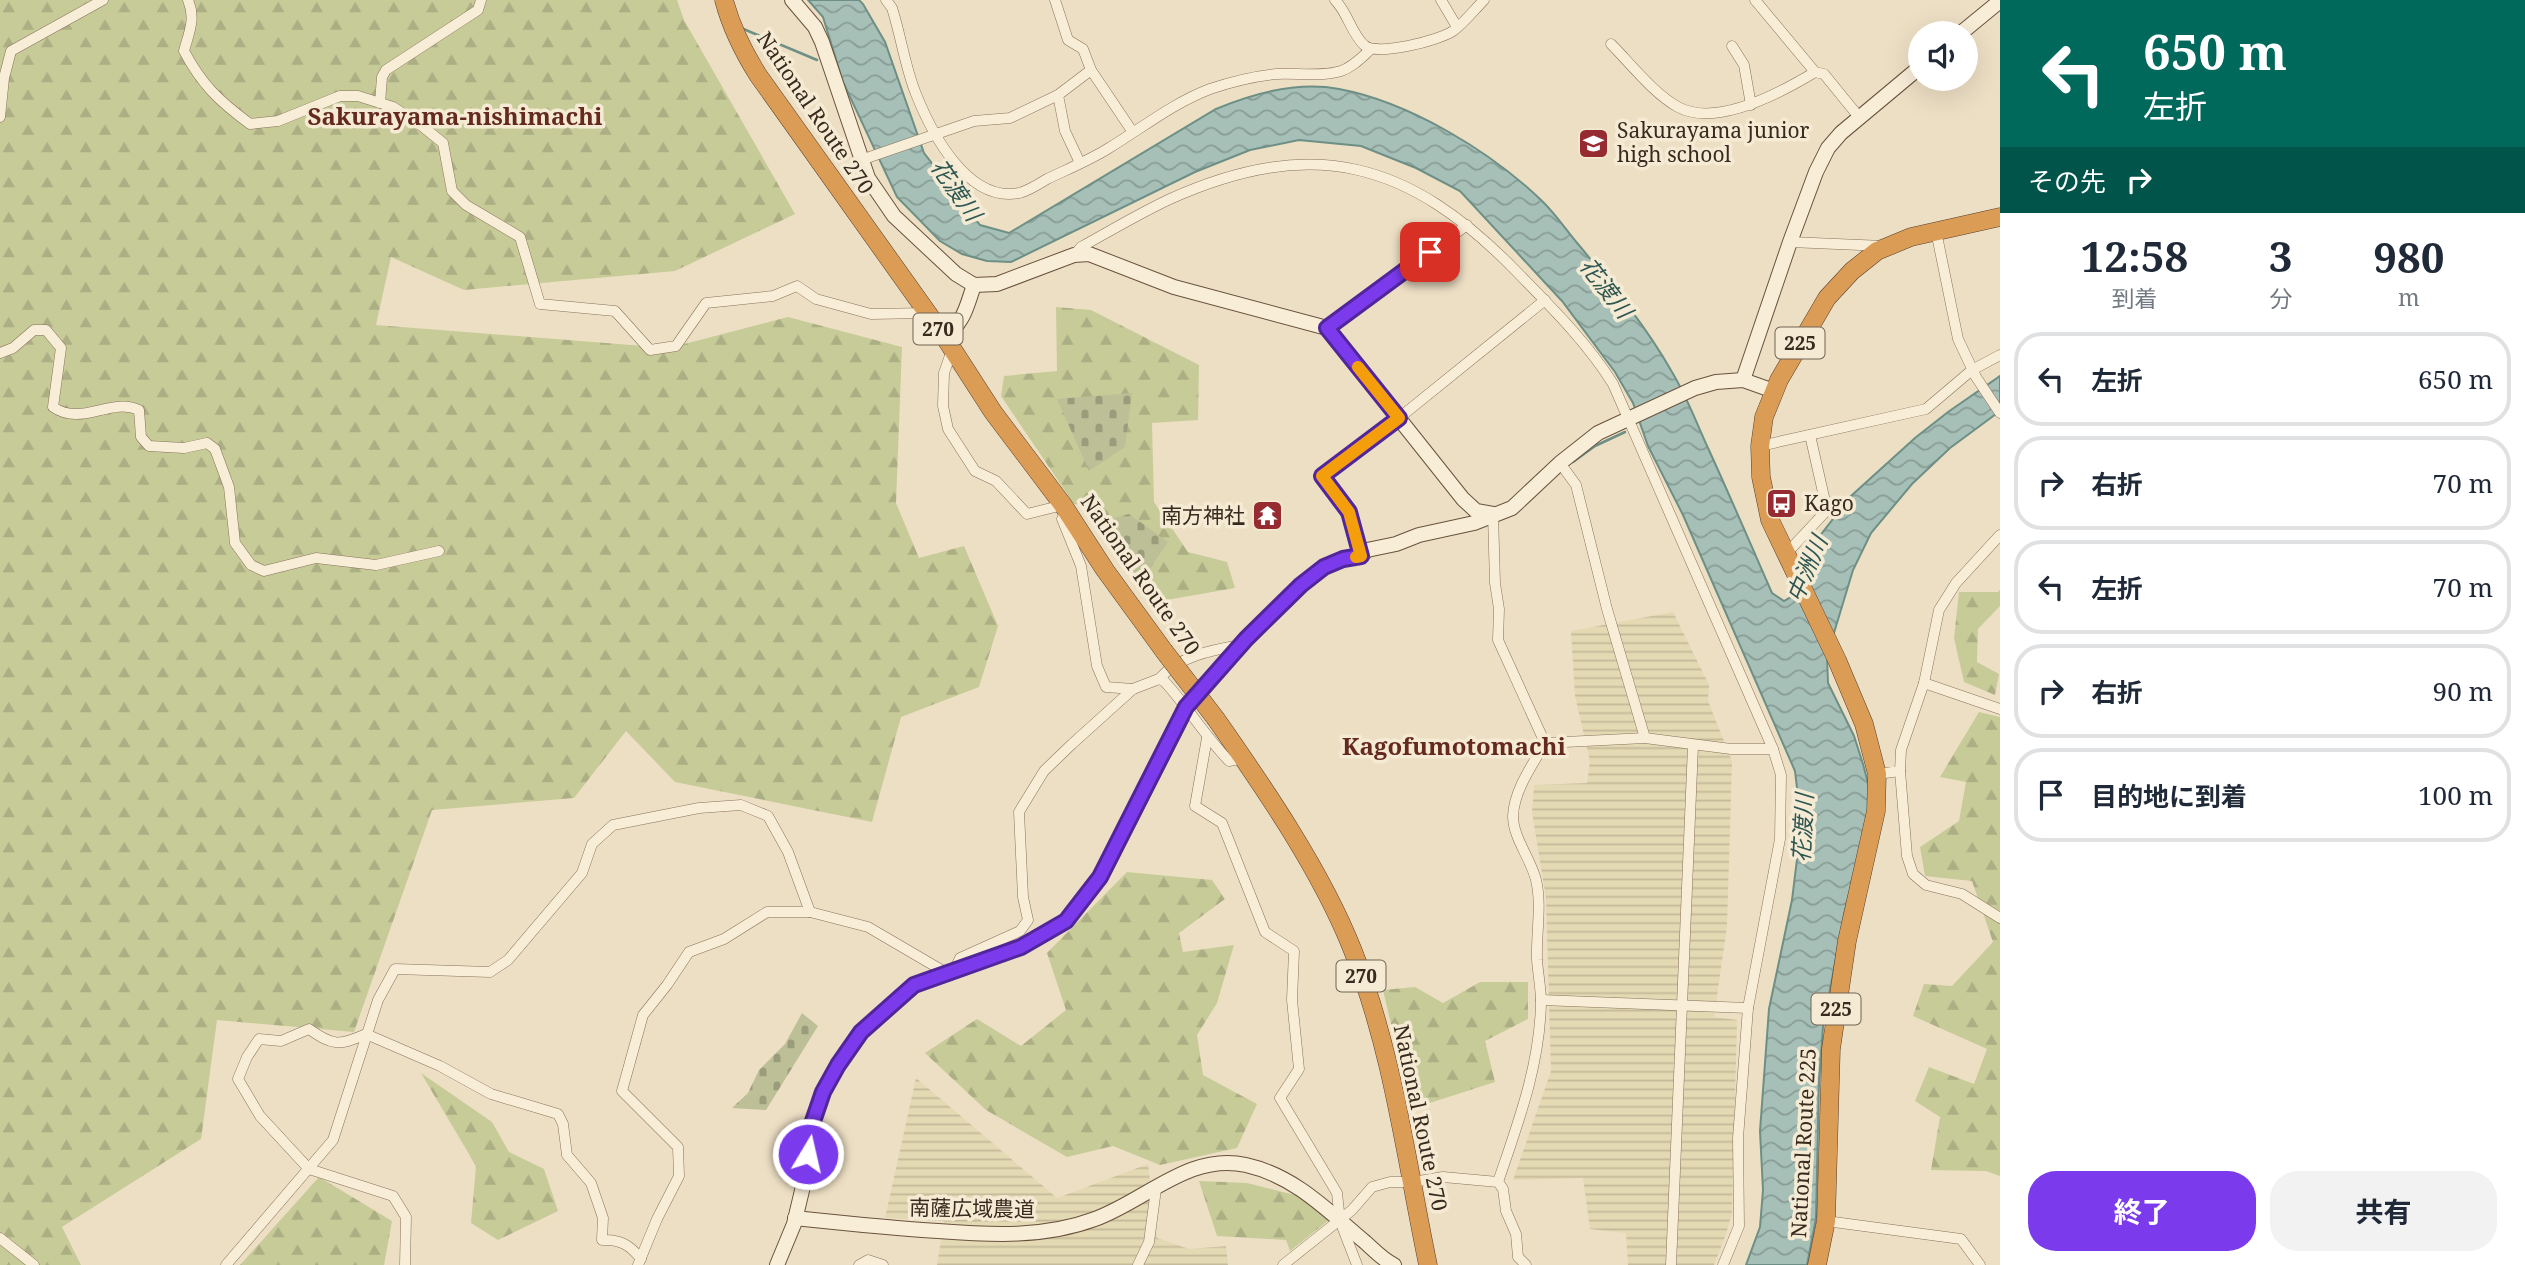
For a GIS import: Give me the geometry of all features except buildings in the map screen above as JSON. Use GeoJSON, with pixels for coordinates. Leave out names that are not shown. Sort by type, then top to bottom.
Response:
{"type":"FeatureCollection","features":[{"type":"Feature","properties":{"kind":"highway","name":"National Route 270"},"geometry":{"type":"LineString","coordinates":[[724,0],[738,39],[758,75],[948,343],[993,412],[1065,508],[1105,570],[1216,719],[1320,881],[1353,951],[1384,1045],[1428,1265]]}},
{"type":"Feature","properties":{"kind":"highway","name":"National Route 225"},"geometry":{"type":"LineString","coordinates":[[1817,1265],[1826,1221],[1831,1049],[1847,941],[1876,811],[1877,774],[1864,724],[1837,660],[1770,520],[1764,497],[1760,446],[1764,417],[1774,391],[1827,298],[1852,271],[1877,251],[1911,237],[2000,217]]}},
{"type":"Feature","properties":{"kind":"street"},"geometry":{"type":"LineString","coordinates":[[0,117],[4,78],[11,51],[103,0]]}},
{"type":"Feature","properties":{"kind":"street"},"geometry":{"type":"LineString","coordinates":[[188,0],[193,13],[184,51],[195,73],[221,103],[250,124],[278,121],[340,96],[358,96],[393,107],[443,143],[452,191],[466,205],[520,237],[540,304],[615,311],[649,351],[676,346],[706,303],[774,296],[797,286],[816,299],[871,314],[926,313]]}},
{"type":"Feature","properties":{"kind":"street"},"geometry":{"type":"LineString","coordinates":[[380,103],[382,77],[386,70],[478,10],[481,0]]}},
{"type":"Feature","properties":{"kind":"street"},"geometry":{"type":"LineString","coordinates":[[793,0],[815,27],[822,42],[866,159],[868,178],[894,216],[956,274],[974,285],[986,286],[1007,281],[1074,255],[1089,254],[1174,287],[1327,328],[1472,508],[1493,514]]}},
{"type":"Feature","properties":{"kind":"street"},"geometry":{"type":"LineString","coordinates":[[886,0],[892,8],[916,93],[932,137],[964,174],[975,184],[991,192],[1020,193],[1109,148],[1176,105],[1210,89],[1275,74],[1332,73],[1357,62],[1371,49]]}},
{"type":"Feature","properties":{"kind":"street"},"geometry":{"type":"LineString","coordinates":[[1055,0],[1068,40],[1083,49],[1091,70],[1132,131]]}},
{"type":"Feature","properties":{"kind":"street"},"geometry":{"type":"LineString","coordinates":[[1335,0],[1344,9],[1364,45],[1371,49],[1391,49],[1440,37],[1457,27],[1483,0]]}},
{"type":"Feature","properties":{"kind":"street"},"geometry":{"type":"LineString","coordinates":[[1441,0],[1457,27]]}},
{"type":"Feature","properties":{"kind":"street"},"geometry":{"type":"LineString","coordinates":[[1755,0],[1815,72],[1824,74],[1859,117]]}},
{"type":"Feature","properties":{"kind":"street"},"geometry":{"type":"LineString","coordinates":[[1976,21],[2000,1]]}},
{"type":"Feature","properties":{"kind":"street"},"geometry":{"type":"LineString","coordinates":[[1611,44],[1676,106],[1694,112],[1723,111],[1751,105],[1773,97],[1815,72]]}},
{"type":"Feature","properties":{"kind":"street"},"geometry":{"type":"LineString","coordinates":[[1732,46],[1744,65],[1751,105]]}},
{"type":"Feature","properties":{"kind":"street"},"geometry":{"type":"LineString","coordinates":[[866,159],[974,121],[1010,118],[1058,95],[1091,70]]}},
{"type":"Feature","properties":{"kind":"street"},"geometry":{"type":"LineString","coordinates":[[1743,380],[1790,242],[1816,172],[1828,148],[1841,132],[1908,77]]}},
{"type":"Feature","properties":{"kind":"street"},"geometry":{"type":"LineString","coordinates":[[1058,95],[1065,131],[1080,163]]}},
{"type":"Feature","properties":{"kind":"street"},"geometry":{"type":"LineString","coordinates":[[1074,255],[1081,247],[1170,200],[1239,175],[1292,166],[1344,166],[1383,176],[1419,193],[1467,225],[1545,300],[1596,359],[1613,384],[1630,417],[1773,749],[1781,775],[1780,839],[1748,1008],[1738,1138],[1738,1226],[1723,1265]]}},
{"type":"Feature","properties":{"kind":"street"},"geometry":{"type":"LineString","coordinates":[[1327,328],[1467,225]]}},
{"type":"Feature","properties":{"kind":"street"},"geometry":{"type":"LineString","coordinates":[[1936,231],[1958,339],[1974,373],[2000,413]]}},
{"type":"Feature","properties":{"kind":"street"},"geometry":{"type":"LineString","coordinates":[[1790,242],[1876,244],[1887,247]]}},
{"type":"Feature","properties":{"kind":"street"},"geometry":{"type":"LineString","coordinates":[[974,285],[961,321],[948,343],[943,406],[948,429],[975,471],[996,481],[1027,514],[1065,508],[1062,519],[1081,566],[1097,666],[1105,687],[1133,689]]}},
{"type":"Feature","properties":{"kind":"street"},"geometry":{"type":"LineString","coordinates":[[1361,556],[1349,512],[1322,476],[1399,418],[1545,300]]}},
{"type":"Feature","properties":{"kind":"street"},"geometry":{"type":"LineString","coordinates":[[0,353],[13,348],[34,330],[46,330],[61,348],[53,407],[65,415],[73,415],[127,405],[139,410],[141,437],[149,446],[184,447],[207,443],[215,449],[229,487],[235,543],[251,565],[257,568],[264,571],[316,558],[376,565],[439,551]]}},
{"type":"Feature","properties":{"kind":"street"},"geometry":{"type":"LineString","coordinates":[[1760,446],[1926,410],[2000,355]]}},
{"type":"Feature","properties":{"kind":"street"},"geometry":{"type":"LineString","coordinates":[[777,1265],[795,1218],[805,1178],[810,1130],[823,1092],[861,1032],[914,985],[1021,947],[1066,921],[1100,877],[1186,707],[1280,603],[1324,567],[1343,559],[1361,556],[1367,550],[1396,544],[1419,535],[1474,523],[1512,508],[1560,463],[1598,433],[1695,388],[1716,382],[1743,380],[1774,391]]}},
{"type":"Feature","properties":{"kind":"street"},"geometry":{"type":"LineString","coordinates":[[1785,555],[1827,510],[1810,435]]}},
{"type":"Feature","properties":{"kind":"street"},"geometry":{"type":"LineString","coordinates":[[1560,463],[1576,485],[1607,609],[1645,738]]}},
{"type":"Feature","properties":{"kind":"street"},"geometry":{"type":"LineString","coordinates":[[1493,514],[1495,583],[1500,609],[1498,640],[1545,743]]}},
{"type":"Feature","properties":{"kind":"street"},"geometry":{"type":"LineString","coordinates":[[2000,534],[1956,583],[1939,610],[1924,683],[1901,750],[1900,771],[1907,856],[1913,874],[1926,885],[1962,894],[2000,918]]}},
{"type":"Feature","properties":{"kind":"street"},"geometry":{"type":"LineString","coordinates":[[950,971],[960,958],[1020,931],[1028,920],[1023,897],[1019,813],[1044,772],[1133,689],[1159,679],[1168,669],[1208,650],[1242,645]]}},
{"type":"Feature","properties":{"kind":"street"},"geometry":{"type":"LineString","coordinates":[[1159,679],[1164,681],[1207,738],[1229,761],[1243,758]]}},
{"type":"Feature","properties":{"kind":"street"},"geometry":{"type":"LineString","coordinates":[[1924,683],[2000,709]]}},
{"type":"Feature","properties":{"kind":"street"},"geometry":{"type":"LineString","coordinates":[[1207,738],[1195,806],[1222,823],[1265,932],[1294,951],[1292,1000],[1299,1069],[1279,1098],[1337,1193],[1340,1221],[1357,1265]]}},
{"type":"Feature","properties":{"kind":"street"},"geometry":{"type":"LineString","coordinates":[[1545,743],[1645,738],[1693,746],[1773,749]]}},
{"type":"Feature","properties":{"kind":"street"},"geometry":{"type":"LineString","coordinates":[[1498,1182],[1529,1090],[1538,1041],[1541,1000],[1537,960],[1537,884],[1513,817],[1524,782],[1545,743]]}},
{"type":"Feature","properties":{"kind":"street"},"geometry":{"type":"LineString","coordinates":[[1671,1265],[1693,746]]}},
{"type":"Feature","properties":{"kind":"street"},"geometry":{"type":"LineString","coordinates":[[1877,774],[1900,771]]}},
{"type":"Feature","properties":{"kind":"street"},"geometry":{"type":"LineString","coordinates":[[230,1263],[333,1140],[378,1000],[395,969],[490,972],[508,960],[582,873],[592,844],[613,825],[699,808],[741,805],[768,816],[788,852],[810,912]]}},
{"type":"Feature","properties":{"kind":"street"},"geometry":{"type":"LineString","coordinates":[[639,1262],[679,1176],[678,1147],[622,1091],[643,1015],[689,952],[724,939],[767,912],[810,912],[868,927],[950,971]]}},
{"type":"Feature","properties":{"kind":"street"},"geometry":{"type":"LineString","coordinates":[[1541,1000],[1748,1008]]}},
{"type":"Feature","properties":{"kind":"street"},"geometry":{"type":"LineString","coordinates":[[405,1265],[406,1217],[393,1196],[309,1169],[260,1116],[238,1079],[247,1057],[259,1040],[281,1041],[309,1029],[328,1042],[348,1042],[366,1034],[440,1066],[491,1094],[558,1114],[563,1124],[567,1154],[591,1183],[603,1219],[602,1240],[617,1239],[633,1249],[639,1262]]}},
{"type":"Feature","properties":{"kind":"street","name":"南薩広域農道"},"geometry":{"type":"LineString","coordinates":[[795,1218],[874,1227],[1021,1235],[1056,1231],[1085,1223],[1206,1164],[1242,1164],[1282,1177],[1307,1192],[1394,1265]]}},
{"type":"Feature","properties":{"kind":"street"},"geometry":{"type":"LineString","coordinates":[[1283,1265],[1340,1221],[1372,1187],[1390,1182],[1413,1182],[1443,1177],[1498,1182],[1503,1189],[1506,1211],[1516,1234],[1520,1262]]}},
{"type":"Feature","properties":{"kind":"street"},"geometry":{"type":"LineString","coordinates":[[1138,1265],[1149,1242],[1156,1189]]}},
{"type":"Feature","properties":{"kind":"street"},"geometry":{"type":"LineString","coordinates":[[1826,1221],[1961,1239],[1980,1265]]}},
{"type":"Feature","properties":{"kind":"street"},"geometry":{"type":"LineString","coordinates":[[0,1238],[34,1265]]}},
{"type":"Feature","properties":{"kind":"street"},"geometry":{"type":"LineString","coordinates":[[859,1265],[868,1260],[883,1265]]}},
{"type":"Feature","properties":{"kind":"shaded area"},"geometry":{"type":"Polygon","coordinates":[[[1673,612],[1709,685],[1708,701],[1732,761],[1727,926],[1714,1017],[1737,1020],[1732,1213],[1714,1265],[1628,1265],[1626,1233],[1590,1229],[1583,1178],[1513,1180],[1551,1071],[1546,898],[1532,812],[1534,785],[1587,783],[1590,761],[1575,696],[1571,631],[1673,612]]]}},
{"type":"Feature","properties":{"kind":"shaded area"},"geometry":{"type":"Polygon","coordinates":[[[916,1078],[1057,1198],[1148,1164],[1157,1238],[1189,1249],[1226,1246],[1228,1265],[937,1265],[944,1221],[885,1218],[916,1078]]]}},
{"type":"Feature","properties":{"kind":"green space"},"geometry":{"type":"Polygon","coordinates":[[[0,0],[677,0],[684,20],[795,214],[675,271],[464,290],[391,257],[376,325],[669,348],[788,317],[902,347],[896,503],[919,558],[964,546],[998,626],[979,687],[901,717],[872,822],[675,782],[626,731],[574,798],[432,810],[354,1032],[217,1020],[201,1139],[62,1227],[81,1265],[0,1265],[0,0]]]}},
{"type":"Feature","properties":{"kind":"green space"},"geometry":{"type":"Polygon","coordinates":[[[1056,307],[1091,310],[1199,365],[1198,420],[1152,423],[1154,502],[1188,552],[1227,562],[1235,588],[1155,602],[1101,507],[1074,504],[1001,396],[1004,376],[1057,371],[1056,307]]]}},
{"type":"Feature","properties":{"kind":"green space"},"geometry":{"type":"Polygon","coordinates":[[[1132,393],[1125,447],[1089,471],[1057,399],[1132,393]]]}},
{"type":"Feature","properties":{"kind":"green space"},"geometry":{"type":"Polygon","coordinates":[[[1129,514],[1168,542],[1139,585],[1106,520],[1129,514]]]}},
{"type":"Feature","properties":{"kind":"green space"},"geometry":{"type":"Polygon","coordinates":[[[2000,590],[2000,606],[1978,629],[1977,662],[1999,674],[1995,695],[1964,682],[1954,638],[1959,592],[2000,590]]]}},
{"type":"Feature","properties":{"kind":"green space"},"geometry":{"type":"Polygon","coordinates":[[[1979,712],[2000,717],[2000,1176],[1986,1171],[1931,1170],[1940,1117],[1915,1101],[1929,1067],[1974,1084],[1987,1049],[1913,1016],[1924,984],[1952,986],[1993,942],[1972,881],[1925,876],[1920,847],[1959,821],[1966,782],[1940,777],[1979,712]]]}},
{"type":"Feature","properties":{"kind":"green space"},"geometry":{"type":"Polygon","coordinates":[[[1127,872],[1212,880],[1225,899],[1179,933],[1183,952],[1234,945],[1217,1003],[1197,1035],[1203,1075],[1257,1104],[1237,1148],[1160,1165],[1113,1146],[1067,1157],[986,1110],[925,1053],[977,1019],[1021,1046],[1066,1010],[1047,953],[1127,872]]]}},
{"type":"Feature","properties":{"kind":"green space"},"geometry":{"type":"Polygon","coordinates":[[[1480,982],[1528,982],[1528,1019],[1485,1041],[1495,1082],[1411,1109],[1383,990],[1415,987],[1443,1003],[1480,982]]]}},
{"type":"Feature","properties":{"kind":"green space"},"geometry":{"type":"Polygon","coordinates":[[[802,1013],[818,1026],[766,1110],[732,1108],[748,1093],[759,1070],[785,1044],[802,1013]]]}},
{"type":"Feature","properties":{"kind":"green space"},"geometry":{"type":"Polygon","coordinates":[[[421,1073],[492,1122],[509,1152],[544,1169],[558,1211],[498,1240],[471,1223],[476,1166],[421,1073]]]}},
{"type":"Feature","properties":{"kind":"green space"},"geometry":{"type":"Polygon","coordinates":[[[319,1177],[392,1221],[384,1265],[240,1265],[319,1177]]]}},
{"type":"Feature","properties":{"kind":"green space"},"geometry":{"type":"Polygon","coordinates":[[[1199,1181],[1247,1183],[1303,1197],[1329,1220],[1290,1251],[1286,1240],[1217,1236],[1199,1181]]]}},
{"type":"Feature","properties":{"kind":"water"},"geometry":{"type":"Polygon","coordinates":[[[808,0],[859,0],[863,4],[885,42],[924,153],[980,225],[1009,233],[1216,109],[1276,90],[1307,86],[1366,95],[1420,117],[1473,147],[1521,182],[1546,205],[1616,290],[1651,338],[1687,400],[1772,593],[1784,601],[1794,595],[1815,542],[1851,496],[1915,438],[2000,376],[2000,411],[1950,448],[1912,484],[1871,533],[1853,570],[1827,656],[1828,683],[1854,736],[1863,764],[1869,787],[1870,817],[1845,910],[1823,1027],[1816,1218],[1807,1265],[1746,1265],[1760,1227],[1763,1190],[1760,1131],[1769,1009],[1792,900],[1798,851],[1799,805],[1795,771],[1683,515],[1648,446],[1633,403],[1615,372],[1562,301],[1460,191],[1416,168],[1361,146],[1299,140],[1250,150],[1195,172],[1011,262],[987,261],[962,254],[940,241],[897,197],[843,82],[823,17],[808,0]]]}},
{"type":"Feature","properties":{"kind":"waterway"},"geometry":{"type":"LineString","coordinates":[[741,28],[817,60]]}},
{"type":"Feature","properties":{"kind":"waterway"},"geometry":{"type":"LineString","coordinates":[[1573,462],[1595,446],[1625,432]]}},
{"type":"Feature","properties":{"kind":"slow traffic"},"geometry":{"type":"LineString","coordinates":[[1356,557],[1361,556],[1349,512],[1322,476],[1399,418],[1358,367]]}},
{"type":"Feature","properties":{"kind":"place","name":"Sakurayama junior high school"},"geometry":{"type":"Point","coordinates":[1594,143]}},
{"type":"Feature","properties":{"kind":"place","name":"Kago"},"geometry":{"type":"Point","coordinates":[1781,504]}},
{"type":"Feature","properties":{"kind":"place","name":"南方神社"},"geometry":{"type":"Point","coordinates":[1268,516]}},
{"type":"Feature","properties":{"kind":"district","name":"Sakurayama-nishimachi"},"geometry":{"type":"Point","coordinates":[455,117]}},
{"type":"Feature","properties":{"kind":"district","name":"Kagofumotomachi"},"geometry":{"type":"Point","coordinates":[1454,747]}},
{"type":"Feature","properties":{"kind":"route"},"geometry":{"type":"LineString","coordinates":[[808,1154],[810,1130],[823,1092],[861,1032],[914,985],[1021,947],[1066,921],[1100,877],[1186,707],[1280,603],[1324,567],[1343,559],[1361,556],[1349,512],[1322,476],[1399,418],[1327,328],[1430,252]]}},
{"type":"Feature","properties":{"kind":"water label","name":"花渡川"},"geometry":{"type":"Point","coordinates":[956,190]}},
{"type":"Feature","properties":{"kind":"water label","name":"花渡川"},"geometry":{"type":"Point","coordinates":[1606,288]}},
{"type":"Feature","properties":{"kind":"water label","name":"中洲川"},"geometry":{"type":"Point","coordinates":[1807,569]}},
{"type":"Feature","properties":{"kind":"water label","name":"花渡川"},"geometry":{"type":"Point","coordinates":[1803,828]}}]}
